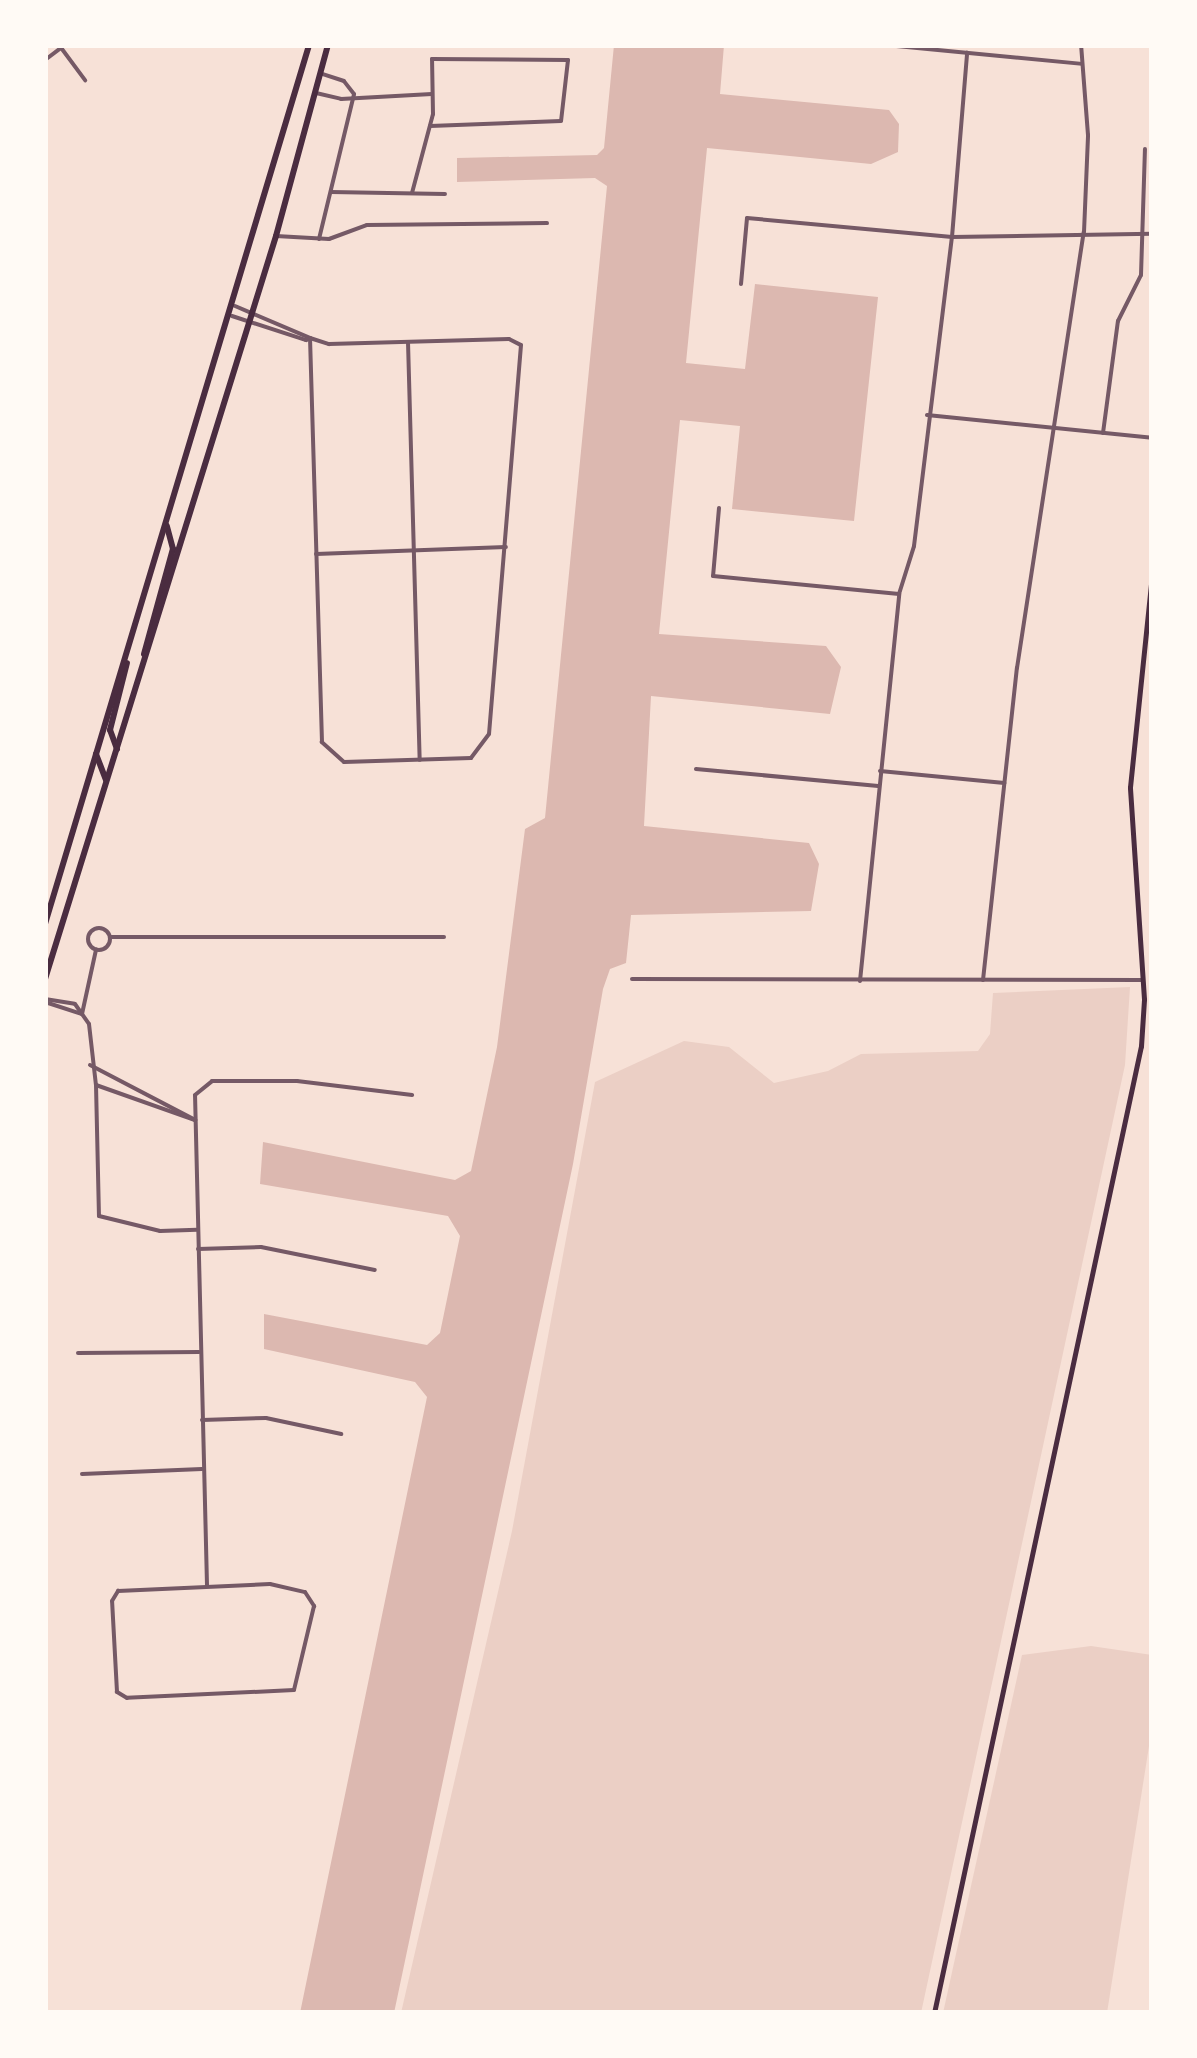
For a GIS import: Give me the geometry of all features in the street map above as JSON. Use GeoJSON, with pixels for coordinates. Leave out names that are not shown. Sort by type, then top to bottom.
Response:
{"type":"FeatureCollection","features":[{"type":"Feature","properties":{"kind":"main road"},"geometry":{"type":"LineString","coordinates":[[45,924],[232,316],[309,45]]}},
{"type":"Feature","properties":{"kind":"main road"},"geometry":{"type":"LineString","coordinates":[[45,979],[276,236],[328,45]]}},
{"type":"Feature","properties":{"kind":"main road"},"geometry":{"type":"LineString","coordinates":[[146,660],[174,542],[167,526]]}},
{"type":"Feature","properties":{"kind":"main road"},"geometry":{"type":"LineString","coordinates":[[934,2013],[1132,1094],[1144,980],[1130,787],[1152,574]]}},
{"type":"Feature","properties":{"kind":"main road"},"geometry":{"type":"LineString","coordinates":[[118,750],[109,738],[126,656]]}},
{"type":"Feature","properties":{"kind":"main road"},"geometry":{"type":"LineString","coordinates":[[96,754],[106,786]]}},
{"type":"Feature","properties":{"kind":"street"},"geometry":{"type":"LineString","coordinates":[[886,45],[1082,64]]}},
{"type":"Feature","properties":{"kind":"street"},"geometry":{"type":"LineString","coordinates":[[984,980],[1004,782],[1084,232],[1081,45]]}},
{"type":"Feature","properties":{"kind":"street"},"geometry":{"type":"LineString","coordinates":[[45,60],[60,46],[85,80]]}},
{"type":"Feature","properties":{"kind":"street"},"geometry":{"type":"LineString","coordinates":[[860,981],[900,594],[914,546],[926,415],[952,237],[967,53]]}},
{"type":"Feature","properties":{"kind":"street"},"geometry":{"type":"LineString","coordinates":[[412,193],[430,126],[432,60],[560,57],[570,68],[561,121],[430,126]]}},
{"type":"Feature","properties":{"kind":"street"},"geometry":{"type":"LineString","coordinates":[[322,74],[344,81],[354,94]]}},
{"type":"Feature","properties":{"kind":"street"},"geometry":{"type":"LineString","coordinates":[[316,93],[341,99],[354,94],[432,94]]}},
{"type":"Feature","properties":{"kind":"street"},"geometry":{"type":"LineString","coordinates":[[318,239],[354,94]]}},
{"type":"Feature","properties":{"kind":"street"},"geometry":{"type":"LineString","coordinates":[[1103,433],[1118,320],[1141,276],[1149,233],[1145,149]]}},
{"type":"Feature","properties":{"kind":"street"},"geometry":{"type":"LineString","coordinates":[[331,192],[445,194]]}},
{"type":"Feature","properties":{"kind":"street"},"geometry":{"type":"LineString","coordinates":[[741,284],[747,218],[952,237],[1149,233]]}},
{"type":"Feature","properties":{"kind":"street"},"geometry":{"type":"LineString","coordinates":[[276,236],[318,239],[368,225],[547,223]]}},
{"type":"Feature","properties":{"kind":"street"},"geometry":{"type":"LineString","coordinates":[[235,306],[251,317],[329,344],[509,339],[521,345],[489,734],[481,750],[465,759],[344,762],[328,753],[321,736],[310,338]]}},
{"type":"Feature","properties":{"kind":"street"},"geometry":{"type":"LineString","coordinates":[[232,316],[251,317],[310,338]]}},
{"type":"Feature","properties":{"kind":"street"},"geometry":{"type":"LineString","coordinates":[[408,342],[420,760]]}},
{"type":"Feature","properties":{"kind":"street"},"geometry":{"type":"LineString","coordinates":[[926,415],[1152,438]]}},
{"type":"Feature","properties":{"kind":"street"},"geometry":{"type":"LineString","coordinates":[[719,508],[713,576],[900,594]]}},
{"type":"Feature","properties":{"kind":"street"},"geometry":{"type":"LineString","coordinates":[[316,554],[506,547]]}},
{"type":"Feature","properties":{"kind":"street"},"geometry":{"type":"LineString","coordinates":[[696,769],[878,786]]}},
{"type":"Feature","properties":{"kind":"street"},"geometry":{"type":"LineString","coordinates":[[880,770],[1004,782]]}},
{"type":"Feature","properties":{"kind":"street"},"geometry":{"type":"LineString","coordinates":[[96,949],[88,941],[92,931],[102,928],[110,938]]}},
{"type":"Feature","properties":{"kind":"street"},"geometry":{"type":"LineString","coordinates":[[82,1014],[96,949],[110,938],[444,938]]}},
{"type":"Feature","properties":{"kind":"street"},"geometry":{"type":"LineString","coordinates":[[632,980],[1144,980]]}},
{"type":"Feature","properties":{"kind":"street"},"geometry":{"type":"LineString","coordinates":[[45,1000],[76,1004],[91,1030],[99,1216],[160,1230],[198,1230]]}},
{"type":"Feature","properties":{"kind":"street"},"geometry":{"type":"LineString","coordinates":[[90,1065],[194,1120]]}},
{"type":"Feature","properties":{"kind":"street"},"geometry":{"type":"LineString","coordinates":[[207,1586],[194,1120],[197,1089],[212,1081],[313,1082],[412,1094]]}},
{"type":"Feature","properties":{"kind":"street"},"geometry":{"type":"LineString","coordinates":[[96,1086],[194,1120]]}},
{"type":"Feature","properties":{"kind":"street"},"geometry":{"type":"LineString","coordinates":[[198,1249],[261,1247],[375,1270]]}},
{"type":"Feature","properties":{"kind":"street"},"geometry":{"type":"LineString","coordinates":[[78,1353],[201,1352]]}},
{"type":"Feature","properties":{"kind":"street"},"geometry":{"type":"LineString","coordinates":[[202,1420],[266,1418],[341,1434]]}},
{"type":"Feature","properties":{"kind":"street"},"geometry":{"type":"LineString","coordinates":[[82,1474],[204,1468]]}},
{"type":"Feature","properties":{"kind":"street"},"geometry":{"type":"LineString","coordinates":[[270,1584],[309,1595],[314,1612],[298,1686],[282,1694],[121,1696],[113,1680],[114,1596],[129,1588],[207,1586],[270,1584]]}},
{"type":"Feature","properties":{"kind":"shaded area"},"geometry":{"type":"Polygon","coordinates":[[[614,45],[724,45],[720,94],[889,110],[899,124],[898,152],[871,164],[707,148],[686,363],[745,369],[755,284],[878,297],[854,521],[732,509],[740,426],[680,420],[659,634],[826,646],[841,667],[830,714],[651,696],[644,826],[809,843],[819,864],[811,911],[631,915],[626,963],[610,969],[603,989],[573,1164],[394,2013],[300,2013],[427,1397],[415,1382],[264,1349],[264,1314],[427,1345],[440,1333],[460,1236],[448,1216],[260,1184],[263,1142],[455,1180],[471,1171],[497,1047],[525,829],[545,818],[607,186],[595,178],[457,182],[457,158],[597,155],[604,148],[614,45]]]}},
{"type":"Feature","properties":{"kind":"shaded area"},"geometry":{"type":"Polygon","coordinates":[[[1130,987],[1125,1065],[921,2013],[401,2013],[512,1531],[595,1082],[684,1041],[729,1047],[774,1083],[828,1071],[861,1054],[978,1051],[990,1034],[993,993],[1130,987]]]}},
{"type":"Feature","properties":{"kind":"shaded area"},"geometry":{"type":"Polygon","coordinates":[[[1091,1646],[1152,1655],[1152,1727],[1107,2013],[943,2013],[1022,1655],[1091,1646]]]}}]}
